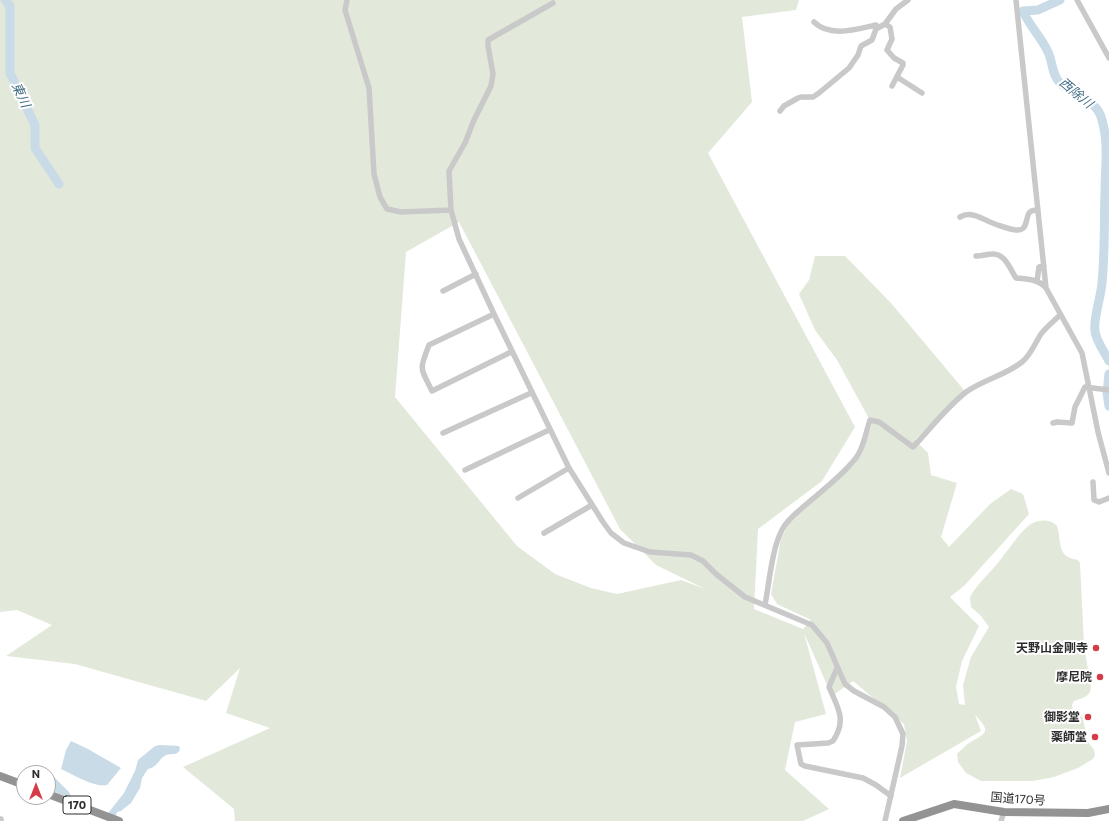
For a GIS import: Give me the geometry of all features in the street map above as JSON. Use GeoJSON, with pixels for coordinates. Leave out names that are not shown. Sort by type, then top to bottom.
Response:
{"type":"FeatureCollection","features":[{"type":"Feature","properties":{"kind":"highway"},"geometry":{"type":"LineString","coordinates":[[0,776],[16,782]]}},
{"type":"Feature","properties":{"kind":"highway","name":"170"},"geometry":{"type":"LineString","coordinates":[[56,797],[119,821]]}},
{"type":"Feature","properties":{"kind":"highway","name":"国道170号"},"geometry":{"type":"LineString","coordinates":[[903,821],[954,804],[1004,812],[1088,813],[1109,809]]}},
{"type":"Feature","properties":{"kind":"street"},"geometry":{"type":"LineString","coordinates":[[348,0],[345,10],[369,88],[374,174],[380,197],[387,209],[401,212],[451,210]]}},
{"type":"Feature","properties":{"kind":"street"},"geometry":{"type":"LineString","coordinates":[[780,110],[798,98],[813,97],[849,68],[862,46],[872,40],[876,29],[885,24],[896,9],[908,0]]}},
{"type":"Feature","properties":{"kind":"street"},"geometry":{"type":"LineString","coordinates":[[1016,0],[1046,288]]}},
{"type":"Feature","properties":{"kind":"street"},"geometry":{"type":"LineString","coordinates":[[1077,0],[1109,58]]}},
{"type":"Feature","properties":{"kind":"street"},"geometry":{"type":"LineString","coordinates":[[553,3],[488,40],[492,74],[491,86],[474,120],[465,143],[449,171],[451,210],[459,239],[549,430],[569,468],[611,533],[624,543],[650,552],[691,555],[703,561],[716,574],[745,596],[812,625],[827,643],[845,684],[854,691],[884,707],[895,717],[903,734],[900,758],[885,821]]}},
{"type":"Feature","properties":{"kind":"street"},"geometry":{"type":"LineString","coordinates":[[814,22],[824,30],[849,31],[876,25],[878,27]]}},
{"type":"Feature","properties":{"kind":"street"},"geometry":{"type":"LineString","coordinates":[[885,24],[890,27],[892,39],[887,50],[903,65],[892,86]]}},
{"type":"Feature","properties":{"kind":"street"},"geometry":{"type":"LineString","coordinates":[[896,77],[922,93]]}},
{"type":"Feature","properties":{"kind":"street"},"geometry":{"type":"LineString","coordinates":[[960,217],[965,214],[969,214],[986,219],[994,224],[1021,230],[1026,225],[1029,213],[1031,211],[1038,210]]}},
{"type":"Feature","properties":{"kind":"street"},"geometry":{"type":"LineString","coordinates":[[976,256],[995,254],[1004,259],[1016,278],[1037,281],[1043,284],[1046,288],[1082,353],[1098,432],[1109,473]]}},
{"type":"Feature","properties":{"kind":"street"},"geometry":{"type":"LineString","coordinates":[[1037,281],[1039,268],[1044,266]]}},
{"type":"Feature","properties":{"kind":"street"},"geometry":{"type":"LineString","coordinates":[[443,291],[476,274]]}},
{"type":"Feature","properties":{"kind":"street"},"geometry":{"type":"LineString","coordinates":[[494,314],[429,345],[422,364],[422,370],[432,391],[511,352]]}},
{"type":"Feature","properties":{"kind":"street"},"geometry":{"type":"LineString","coordinates":[[765,605],[777,542],[782,530],[796,514],[848,467],[857,456],[862,448],[870,420],[878,422],[913,447],[966,393],[979,384],[1023,361],[1041,334],[1060,314]]}},
{"type":"Feature","properties":{"kind":"street"},"geometry":{"type":"LineString","coordinates":[[1054,423],[1072,423],[1075,407],[1085,388],[1106,390]]}},
{"type":"Feature","properties":{"kind":"street"},"geometry":{"type":"LineString","coordinates":[[443,433],[531,393]]}},
{"type":"Feature","properties":{"kind":"street"},"geometry":{"type":"LineString","coordinates":[[465,470],[549,430]]}},
{"type":"Feature","properties":{"kind":"street"},"geometry":{"type":"LineString","coordinates":[[518,498],[569,468]]}},
{"type":"Feature","properties":{"kind":"street"},"geometry":{"type":"LineString","coordinates":[[1093,482],[1094,500],[1099,502],[1109,498]]}},
{"type":"Feature","properties":{"kind":"street"},"geometry":{"type":"LineString","coordinates":[[544,533],[592,505]]}},
{"type":"Feature","properties":{"kind":"street"},"geometry":{"type":"LineString","coordinates":[[837,668],[828,687],[837,704],[842,719],[838,734],[833,741],[828,743],[797,745],[801,764],[863,778],[891,796]]}},
{"type":"Feature","properties":{"kind":"street"},"geometry":{"type":"LineString","coordinates":[[1001,821],[1004,812]]}},
{"type":"Feature","properties":{"kind":"green space"},"geometry":{"type":"Polygon","coordinates":[[[0,0],[799,0],[796,10],[742,17],[752,102],[708,153],[855,427],[822,481],[758,529],[754,609],[803,629],[811,620],[777,604],[771,594],[781,539],[789,523],[853,466],[862,454],[872,424],[837,360],[815,330],[799,294],[809,280],[815,256],[845,256],[891,303],[964,390],[915,440],[928,453],[931,475],[957,483],[941,537],[949,547],[990,504],[1011,489],[1023,494],[1029,514],[965,585],[950,597],[979,626],[962,661],[956,687],[959,704],[965,705],[963,685],[971,657],[989,627],[981,616],[971,607],[970,597],[979,584],[1027,527],[1038,521],[1045,520],[1052,522],[1057,526],[1063,552],[1066,556],[1078,560],[1080,563],[1084,645],[1091,688],[1087,695],[1074,701],[1072,705],[1074,715],[1082,715],[1088,742],[1094,750],[1095,755],[1093,759],[1078,768],[1054,777],[1033,781],[981,781],[966,773],[958,762],[957,754],[985,732],[984,725],[975,715],[981,731],[900,778],[907,741],[904,724],[853,681],[832,696],[804,633],[826,714],[795,722],[785,770],[829,809],[803,821],[235,821],[234,809],[183,767],[270,728],[226,713],[240,668],[206,701],[75,664],[6,656],[52,625],[17,610],[0,612],[0,0]],[[459,222],[406,252],[395,397],[517,546],[555,574],[591,588],[617,594],[681,580],[705,589],[656,565],[620,529],[459,222]]]}},
{"type":"Feature","properties":{"kind":"water"},"geometry":{"type":"Polygon","coordinates":[[[71,741],[121,768],[107,785],[90,783],[61,769],[66,750],[71,741]]]}},
{"type":"Feature","properties":{"kind":"water"},"geometry":{"type":"Polygon","coordinates":[[[155,746],[179,746],[180,749],[178,753],[164,756],[154,766],[148,769],[142,778],[140,788],[131,803],[121,811],[117,812],[114,821],[108,821],[109,812],[124,793],[135,771],[138,760],[155,746]]]}},
{"type":"Feature","properties":{"kind":"water"},"geometry":{"type":"Polygon","coordinates":[[[56,779],[69,792],[72,799],[56,792],[56,779]]]}},
{"type":"Feature","properties":{"kind":"waterway","name":"東川"},"geometry":{"type":"LineString","coordinates":[[5,0],[10,6],[10,73],[35,125],[35,148],[59,184]]}},
{"type":"Feature","properties":{"kind":"waterway","name":"西除川"},"geometry":{"type":"LineString","coordinates":[[1060,0],[1038,10],[1023,11],[1047,50],[1057,79],[1060,83],[1090,102],[1095,107],[1102,120],[1106,147],[1104,249],[1103,272],[1096,314],[1095,331],[1100,346],[1109,361]]}},
{"type":"Feature","properties":{"kind":"waterway","name":"西除川"},"geometry":{"type":"LineString","coordinates":[[1109,374],[1107,393],[1109,406]]}},
{"type":"Feature","properties":{"kind":"place","name":"天野山金剛寺"},"geometry":{"type":"Point","coordinates":[1096,648]}},
{"type":"Feature","properties":{"kind":"place","name":"摩尼院"},"geometry":{"type":"Point","coordinates":[1100,677]}},
{"type":"Feature","properties":{"kind":"place","name":"御影堂"},"geometry":{"type":"Point","coordinates":[1088,717]}},
{"type":"Feature","properties":{"kind":"place","name":"薬師堂"},"geometry":{"type":"Point","coordinates":[1095,737]}}]}
